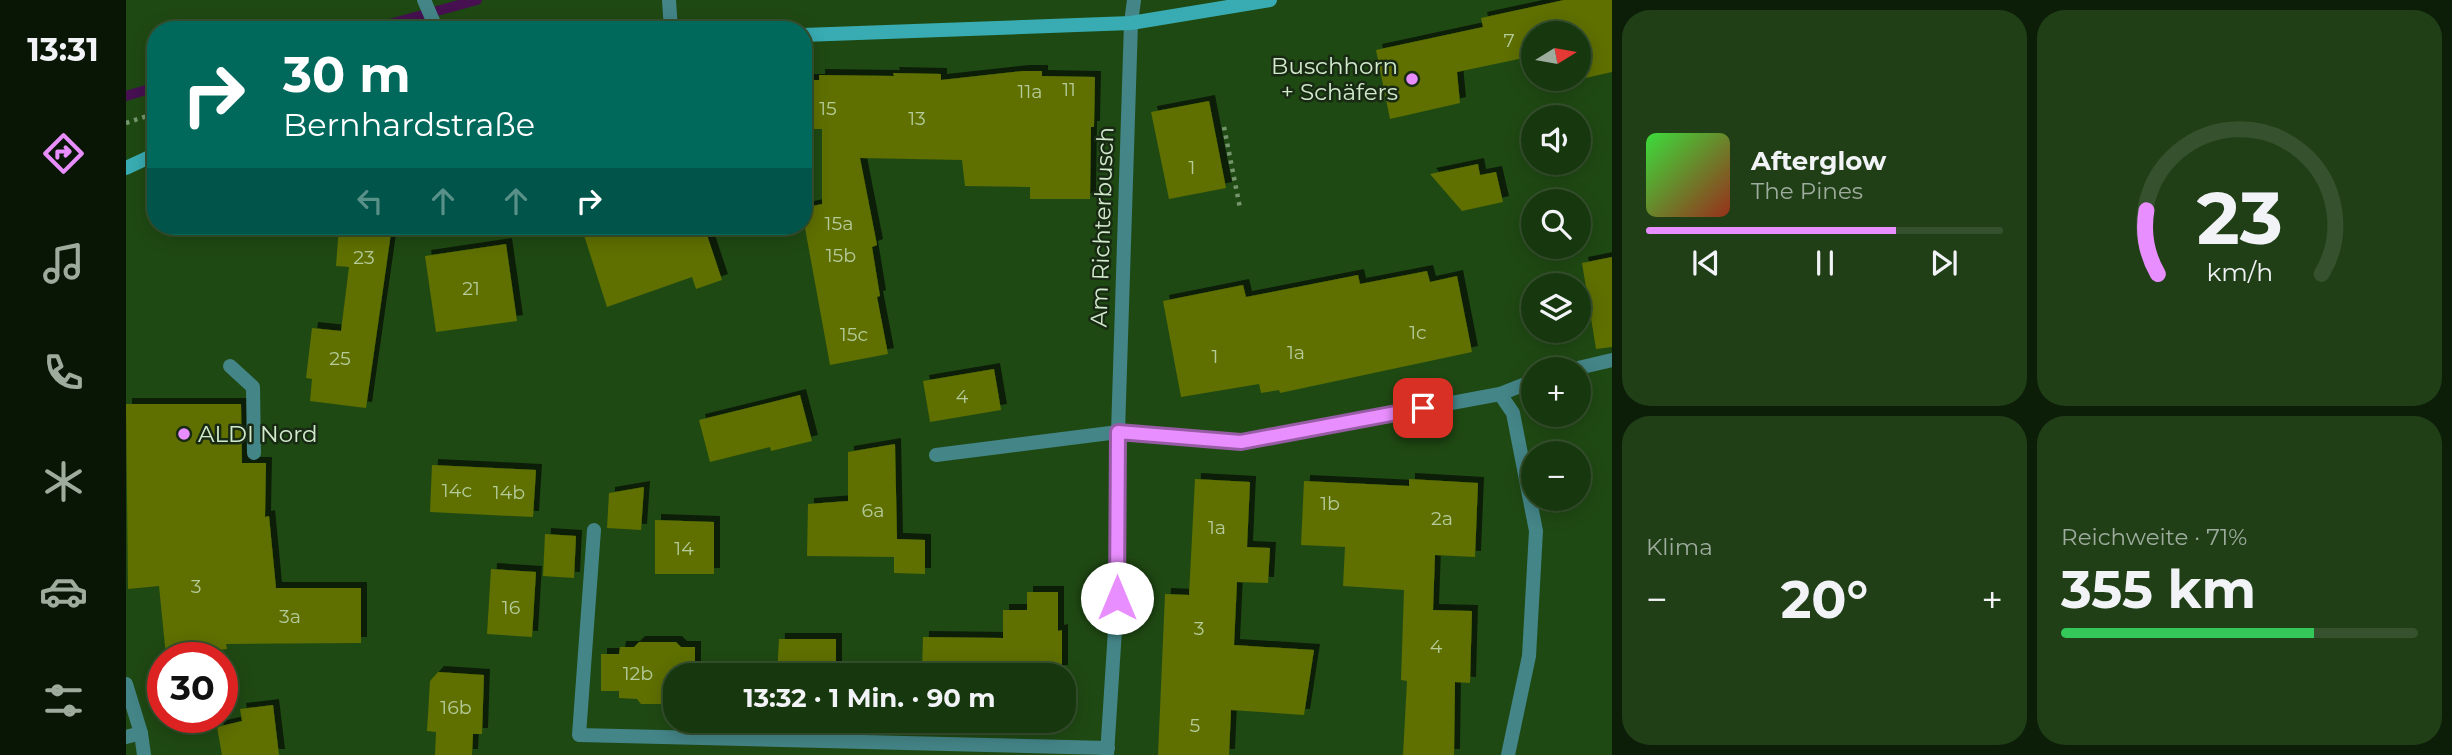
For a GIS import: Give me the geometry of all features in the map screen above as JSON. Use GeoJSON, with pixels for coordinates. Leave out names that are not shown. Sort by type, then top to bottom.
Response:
{"type":"FeatureCollection","features":[{"type":"Feature","properties":{"kind":"main road"},"geometry":{"type":"LineString","coordinates":[[812,35],[1131,23],[1270,0]]}},
{"type":"Feature","properties":{"kind":"main road"},"geometry":{"type":"LineString","coordinates":[[126,168],[147,158]]}},
{"type":"Feature","properties":{"kind":"street"},"geometry":{"type":"LineString","coordinates":[[669,0],[670,21]]}},
{"type":"Feature","properties":{"kind":"street","name":"Am Richterbusch"},"geometry":{"type":"LineString","coordinates":[[594,530],[579,735],[1107,751],[1117,598],[1118,432],[1131,23],[1134,0]]}},
{"type":"Feature","properties":{"kind":"street"},"geometry":{"type":"LineString","coordinates":[[426,2],[433,21]]}},
{"type":"Feature","properties":{"kind":"street"},"geometry":{"type":"LineString","coordinates":[[1591,365],[1612,360]]}},
{"type":"Feature","properties":{"kind":"street"},"geometry":{"type":"LineString","coordinates":[[230,366],[253,387],[254,453]]}},
{"type":"Feature","properties":{"kind":"street"},"geometry":{"type":"LineString","coordinates":[[936,455],[1118,432],[1241,442],[1500,394],[1521,386]]}},
{"type":"Feature","properties":{"kind":"street"},"geometry":{"type":"LineString","coordinates":[[1500,394],[1513,413],[1536,531],[1529,656],[1508,755]]}},
{"type":"Feature","properties":{"kind":"street"},"geometry":{"type":"LineString","coordinates":[[126,684],[141,733],[144,755]]}},
{"type":"Feature","properties":{"kind":"street"},"geometry":{"type":"LineString","coordinates":[[126,737],[141,733]]}},
{"type":"Feature","properties":{"kind":"path"},"geometry":{"type":"LineString","coordinates":[[126,122],[147,116]]}},
{"type":"Feature","properties":{"kind":"path"},"geometry":{"type":"LineString","coordinates":[[1224,127],[1240,208]]}},
{"type":"Feature","properties":{"kind":"building"},"geometry":{"type":"Polygon","coordinates":[[[1564,0],[1612,0],[1612,72],[1591,77],[1591,21],[1521,21],[1521,59],[1457,72],[1460,103],[1390,119],[1376,50],[1483,27],[1481,18],[1564,0]]]}},
{"type":"Feature","properties":{"kind":"building"},"geometry":{"type":"Polygon","coordinates":[[[1023,71],[1042,71],[1042,76],[1095,77],[1090,199],[1030,199],[1030,187],[965,186],[962,160],[860,158],[877,245],[872,247],[880,296],[877,297],[888,354],[830,365],[806,235],[812,235],[812,206],[822,204],[822,129],[812,129],[812,80],[819,80],[819,75],[894,76],[893,73],[941,74],[941,80],[1023,71]]]}},
{"type":"Feature","properties":{"kind":"building"},"geometry":{"type":"Polygon","coordinates":[[[1209,101],[1226,188],[1169,199],[1151,112],[1209,101]]]}},
{"type":"Feature","properties":{"kind":"building"},"geometry":{"type":"Polygon","coordinates":[[[1478,164],[1480,175],[1496,172],[1503,202],[1462,211],[1430,174],[1478,164]]]}},
{"type":"Feature","properties":{"kind":"building"},"geometry":{"type":"Polygon","coordinates":[[[338,235],[391,235],[366,408],[310,401],[312,379],[306,378],[312,328],[341,331],[349,267],[336,266],[338,235]]]}},
{"type":"Feature","properties":{"kind":"building"},"geometry":{"type":"Polygon","coordinates":[[[584,235],[707,235],[722,280],[696,289],[692,277],[607,307],[584,235]]]}},
{"type":"Feature","properties":{"kind":"building"},"geometry":{"type":"Polygon","coordinates":[[[506,244],[517,321],[436,332],[425,256],[506,244]]]}},
{"type":"Feature","properties":{"kind":"building"},"geometry":{"type":"Polygon","coordinates":[[[1612,257],[1612,347],[1596,349],[1591,318],[1591,273],[1584,273],[1582,263],[1612,257]]]}},
{"type":"Feature","properties":{"kind":"building"},"geometry":{"type":"Polygon","coordinates":[[[1427,271],[1430,282],[1457,276],[1472,352],[1280,393],[1279,390],[1261,393],[1259,384],[1181,397],[1163,301],[1243,285],[1246,297],[1358,275],[1360,284],[1427,271]]]}},
{"type":"Feature","properties":{"kind":"building"},"geometry":{"type":"Polygon","coordinates":[[[994,369],[1001,410],[930,422],[923,381],[994,369]]]}},
{"type":"Feature","properties":{"kind":"building"},"geometry":{"type":"Polygon","coordinates":[[[800,395],[812,441],[771,451],[770,447],[710,462],[699,420],[800,395]]]}},
{"type":"Feature","properties":{"kind":"building"},"geometry":{"type":"Polygon","coordinates":[[[126,404],[241,404],[242,463],[266,463],[265,517],[269,516],[276,588],[361,588],[361,643],[165,642],[159,586],[128,589],[126,404]]]}},
{"type":"Feature","properties":{"kind":"building"},"geometry":{"type":"Polygon","coordinates":[[[895,444],[897,539],[925,540],[925,574],[894,573],[894,557],[807,556],[808,504],[848,501],[848,452],[895,444]]]}},
{"type":"Feature","properties":{"kind":"building"},"geometry":{"type":"Polygon","coordinates":[[[432,465],[536,470],[533,517],[430,512],[432,465]]]}},
{"type":"Feature","properties":{"kind":"building"},"geometry":{"type":"Polygon","coordinates":[[[1195,479],[1250,482],[1247,547],[1270,548],[1268,583],[1237,582],[1234,645],[1314,650],[1304,715],[1231,710],[1229,755],[1158,755],[1165,594],[1189,595],[1195,479]]]}},
{"type":"Feature","properties":{"kind":"building"},"geometry":{"type":"Polygon","coordinates":[[[1409,479],[1478,483],[1475,557],[1435,555],[1433,610],[1472,611],[1470,683],[1455,682],[1454,755],[1403,755],[1407,681],[1401,680],[1404,590],[1343,586],[1345,547],[1301,545],[1304,481],[1409,486],[1409,479]]]}},
{"type":"Feature","properties":{"kind":"building"},"geometry":{"type":"Polygon","coordinates":[[[644,487],[641,530],[607,528],[609,493],[644,487]]]}},
{"type":"Feature","properties":{"kind":"building"},"geometry":{"type":"Polygon","coordinates":[[[655,520],[714,522],[714,574],[655,574],[655,520]]]}},
{"type":"Feature","properties":{"kind":"building"},"geometry":{"type":"Polygon","coordinates":[[[545,534],[576,536],[574,578],[543,576],[545,534]]]}},
{"type":"Feature","properties":{"kind":"building"},"geometry":{"type":"Polygon","coordinates":[[[491,569],[536,572],[532,637],[487,634],[491,569]]]}},
{"type":"Feature","properties":{"kind":"building"},"geometry":{"type":"Polygon","coordinates":[[[1027,592],[1058,592],[1058,631],[1062,630],[1062,663],[922,663],[923,637],[1003,638],[1003,610],[1027,610],[1027,592]]]}},
{"type":"Feature","properties":{"kind":"building"},"geometry":{"type":"Polygon","coordinates":[[[779,639],[836,639],[836,663],[778,663],[779,639]]]}},
{"type":"Feature","properties":{"kind":"building"},"geometry":{"type":"Polygon","coordinates":[[[639,642],[676,642],[681,647],[695,647],[695,663],[663,663],[663,704],[641,704],[637,699],[619,698],[619,691],[601,691],[601,654],[619,654],[620,647],[634,647],[639,642]]]}},
{"type":"Feature","properties":{"kind":"building"},"geometry":{"type":"Polygon","coordinates":[[[438,672],[484,675],[482,734],[473,734],[472,755],[435,755],[436,732],[427,731],[430,681],[438,672]]]}},
{"type":"Feature","properties":{"kind":"building"},"geometry":{"type":"Polygon","coordinates":[[[273,705],[279,755],[222,755],[218,733],[238,733],[238,722],[242,721],[240,709],[273,705]]]}},
{"type":"Feature","properties":{"kind":"waterway"},"geometry":{"type":"LineString","coordinates":[[401,21],[477,0]]}},
{"type":"Feature","properties":{"kind":"waterway"},"geometry":{"type":"LineString","coordinates":[[126,96],[147,90]]}},
{"type":"Feature","properties":{"kind":"place","name":"Buschhorn + Schäfers"},"geometry":{"type":"Point","coordinates":[1412,79]}},
{"type":"Feature","properties":{"kind":"place","name":"ALDI Nord"},"geometry":{"type":"Point","coordinates":[184,434]}},
{"type":"Feature","properties":{"kind":"route"},"geometry":{"type":"LineString","coordinates":[[1117,598],[1118,432],[1241,442],[1423,408]]}}]}
